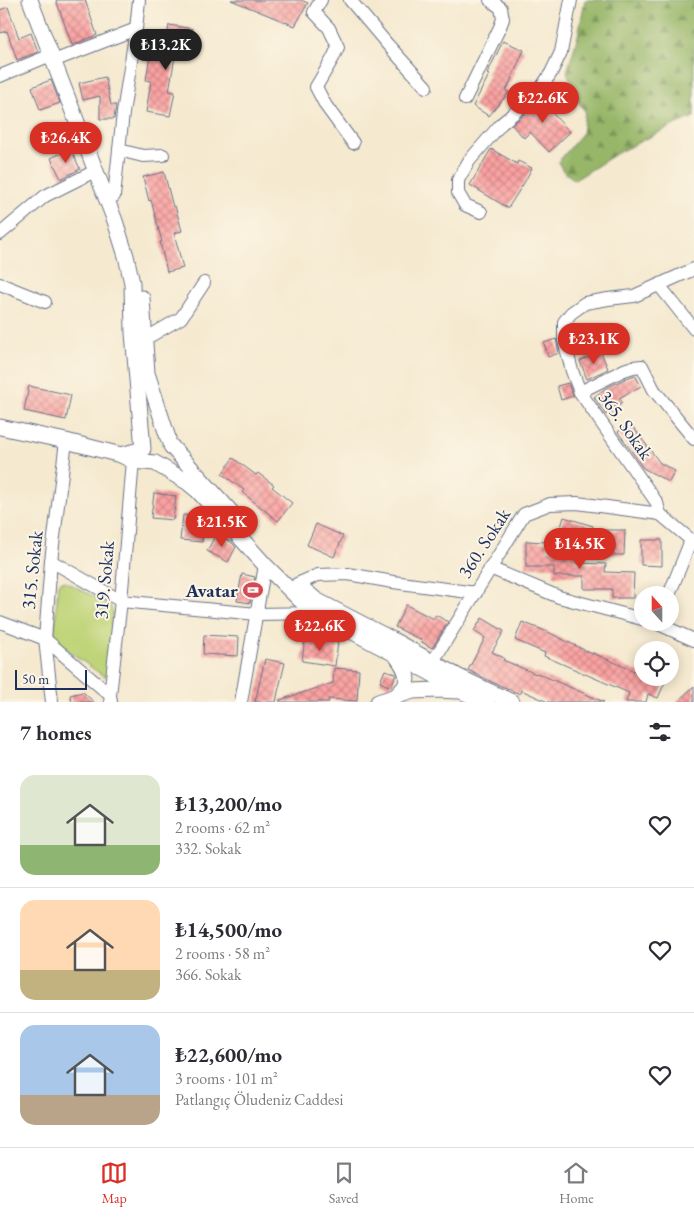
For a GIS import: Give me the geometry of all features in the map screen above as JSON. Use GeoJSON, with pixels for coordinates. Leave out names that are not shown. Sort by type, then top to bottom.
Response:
{"type":"FeatureCollection","features":[{"type":"Feature","properties":{"kind":"main road"},"geometry":{"type":"LineString","coordinates":[[0,427],[66,441],[127,458],[156,463],[160,463],[168,458],[170,454],[170,442],[147,373],[138,258],[56,57],[30,0]]}},
{"type":"Feature","properties":{"kind":"main road"},"geometry":{"type":"LineString","coordinates":[[40,0],[56,57],[126,256],[132,283],[133,333],[142,449],[146,458],[181,478],[198,491],[265,565],[299,599],[317,613],[395,654],[459,677],[512,702]]}},
{"type":"Feature","properties":{"kind":"main road"},"geometry":{"type":"LineString","coordinates":[[127,458],[142,449],[145,440],[152,435],[160,434],[170,442],[268,554],[297,584],[316,600],[392,639],[463,692],[487,702]]}},
{"type":"Feature","properties":{"kind":"main road"},"geometry":{"type":"LineString","coordinates":[[395,654],[404,667],[406,675],[405,686],[396,696]]}},
{"type":"Feature","properties":{"kind":"main road"},"geometry":{"type":"LineString","coordinates":[[413,691],[430,667]]}},
{"type":"Feature","properties":{"kind":"main road"},"geometry":{"type":"LineString","coordinates":[[378,702],[413,691],[463,692]]}},
{"type":"Feature","properties":{"kind":"street"},"geometry":{"type":"LineString","coordinates":[[114,196],[139,0]]}},
{"type":"Feature","properties":{"kind":"street"},"geometry":{"type":"LineString","coordinates":[[322,0],[314,12],[329,28],[338,46],[316,87],[326,106],[353,143]]}},
{"type":"Feature","properties":{"kind":"street"},"geometry":{"type":"LineString","coordinates":[[350,0],[426,87]]}},
{"type":"Feature","properties":{"kind":"street"},"geometry":{"type":"LineString","coordinates":[[465,99],[493,43],[502,19],[501,8],[490,0]]}},
{"type":"Feature","properties":{"kind":"street"},"geometry":{"type":"LineString","coordinates":[[482,212],[465,205],[458,193],[458,180],[468,161],[501,124],[537,94],[551,73],[561,52],[571,0]]}},
{"type":"Feature","properties":{"kind":"street"},"geometry":{"type":"LineString","coordinates":[[0,76],[136,29]]}},
{"type":"Feature","properties":{"kind":"street"},"geometry":{"type":"LineString","coordinates":[[119,150],[143,156],[164,155]]}},
{"type":"Feature","properties":{"kind":"street"},"geometry":{"type":"LineString","coordinates":[[0,234],[45,196],[95,170]]}},
{"type":"Feature","properties":{"kind":"street"},"geometry":{"type":"LineString","coordinates":[[694,269],[659,285],[694,329]]}},
{"type":"Feature","properties":{"kind":"street"},"geometry":{"type":"LineString","coordinates":[[144,339],[181,318],[204,283]]}},
{"type":"Feature","properties":{"kind":"street"},"geometry":{"type":"LineString","coordinates":[[0,284],[45,302]]}},
{"type":"Feature","properties":{"kind":"street","name":"365. Sokak"},"geometry":{"type":"LineString","coordinates":[[659,285],[634,296],[584,303],[571,313],[564,322],[564,340],[580,392],[657,503],[660,514]]}},
{"type":"Feature","properties":{"kind":"street"},"geometry":{"type":"LineString","coordinates":[[580,392],[624,370],[642,366],[654,390],[694,439]]}},
{"type":"Feature","properties":{"kind":"street","name":"315. Sokak"},"geometry":{"type":"LineString","coordinates":[[52,702],[45,639],[51,561],[66,441]]}},
{"type":"Feature","properties":{"kind":"street","name":"319. Sokak"},"geometry":{"type":"LineString","coordinates":[[111,698],[121,601],[127,458]]}},
{"type":"Feature","properties":{"kind":"street","name":"360. Sokak"},"geometry":{"type":"LineString","coordinates":[[430,667],[524,514],[550,504],[576,503],[660,514]]}},
{"type":"Feature","properties":{"kind":"street"},"geometry":{"type":"LineString","coordinates":[[660,514],[692,541],[673,586]]}},
{"type":"Feature","properties":{"kind":"street"},"geometry":{"type":"LineString","coordinates":[[51,561],[121,601],[257,614],[317,613]]}},
{"type":"Feature","properties":{"kind":"street"},"geometry":{"type":"LineString","coordinates":[[241,702],[265,565]]}},
{"type":"Feature","properties":{"kind":"street"},"geometry":{"type":"LineString","coordinates":[[490,568],[559,597],[634,617]]}},
{"type":"Feature","properties":{"kind":"street"},"geometry":{"type":"LineString","coordinates":[[297,584],[318,575],[348,574],[476,593]]}},
{"type":"Feature","properties":{"kind":"street"},"geometry":{"type":"LineString","coordinates":[[0,622],[45,639],[111,698]]}},
{"type":"Feature","properties":{"kind":"street"},"geometry":{"type":"LineString","coordinates":[[674,631],[694,640]]}},
{"type":"Feature","properties":{"kind":"green space"},"geometry":{"type":"Polygon","coordinates":[[[585,0],[694,0],[694,117],[619,152],[575,180],[563,171],[558,162],[582,134],[585,111],[579,103],[567,72],[578,36],[585,0]]]}},
{"type":"Feature","properties":{"kind":"green space"},"geometry":{"type":"Polygon","coordinates":[[[64,581],[110,605],[113,612],[108,672],[105,677],[56,642],[54,637],[58,585],[64,581]]]}},
{"type":"Feature","properties":{"kind":"building"},"geometry":{"type":"Polygon","coordinates":[[[56,0],[85,0],[97,35],[72,45],[56,0]]]}},
{"type":"Feature","properties":{"kind":"building"},"geometry":{"type":"Polygon","coordinates":[[[231,0],[301,0],[308,3],[295,26],[231,0]]]}},
{"type":"Feature","properties":{"kind":"building"},"geometry":{"type":"Polygon","coordinates":[[[8,7],[19,38],[31,33],[38,52],[17,60],[7,31],[0,33],[0,10],[8,7]]]}},
{"type":"Feature","properties":{"kind":"building"},"geometry":{"type":"Polygon","coordinates":[[[169,25],[193,29],[189,53],[176,51],[169,91],[175,92],[170,116],[146,112],[151,81],[146,80],[150,55],[163,58],[169,25]]]}},
{"type":"Feature","properties":{"kind":"building"},"geometry":{"type":"Polygon","coordinates":[[[503,41],[524,50],[506,91],[509,92],[489,116],[473,106],[489,75],[487,74],[503,41]]]}},
{"type":"Feature","properties":{"kind":"building"},"geometry":{"type":"Polygon","coordinates":[[[105,77],[111,105],[116,105],[114,119],[100,119],[100,96],[83,100],[79,83],[105,77]]]}},
{"type":"Feature","properties":{"kind":"building"},"geometry":{"type":"Polygon","coordinates":[[[51,80],[60,103],[40,110],[32,87],[51,80]]]}},
{"type":"Feature","properties":{"kind":"building"},"geometry":{"type":"Polygon","coordinates":[[[547,94],[559,107],[552,113],[570,132],[549,152],[530,132],[524,138],[512,125],[547,94]]]}},
{"type":"Feature","properties":{"kind":"building"},"geometry":{"type":"Polygon","coordinates":[[[71,149],[80,169],[61,179],[51,158],[71,149]]]}},
{"type":"Feature","properties":{"kind":"building"},"geometry":{"type":"Polygon","coordinates":[[[491,149],[517,164],[518,161],[532,168],[508,208],[470,185],[491,149]]]}},
{"type":"Feature","properties":{"kind":"building"},"geometry":{"type":"Polygon","coordinates":[[[164,172],[173,207],[175,206],[182,231],[174,233],[183,268],[167,272],[160,242],[162,242],[143,177],[164,172]]]}},
{"type":"Feature","properties":{"kind":"building"},"geometry":{"type":"Polygon","coordinates":[[[556,339],[559,353],[548,357],[544,343],[556,339]]]}},
{"type":"Feature","properties":{"kind":"building"},"geometry":{"type":"Polygon","coordinates":[[[601,352],[608,369],[587,379],[580,361],[601,352]]]}},
{"type":"Feature","properties":{"kind":"building"},"geometry":{"type":"Polygon","coordinates":[[[635,375],[641,386],[619,398],[622,402],[606,415],[594,397],[606,388],[635,375]]]}},
{"type":"Feature","properties":{"kind":"building"},"geometry":{"type":"Polygon","coordinates":[[[568,383],[573,396],[561,400],[557,386],[568,383]]]}},
{"type":"Feature","properties":{"kind":"building"},"geometry":{"type":"Polygon","coordinates":[[[29,386],[71,395],[66,420],[24,411],[29,386]]]}},
{"type":"Feature","properties":{"kind":"building"},"geometry":{"type":"Polygon","coordinates":[[[630,423],[660,463],[675,471],[669,482],[643,468],[618,432],[630,423]]]}},
{"type":"Feature","properties":{"kind":"building"},"geometry":{"type":"Polygon","coordinates":[[[233,458],[256,475],[258,473],[274,485],[272,487],[292,503],[278,521],[242,492],[244,490],[222,474],[233,458]]]}},
{"type":"Feature","properties":{"kind":"building"},"geometry":{"type":"Polygon","coordinates":[[[154,493],[176,496],[173,520],[151,518],[154,493]]]}},
{"type":"Feature","properties":{"kind":"building"},"geometry":{"type":"Polygon","coordinates":[[[183,515],[205,517],[202,542],[180,540],[183,515]]]}},
{"type":"Feature","properties":{"kind":"building"},"geometry":{"type":"Polygon","coordinates":[[[564,517],[593,526],[587,545],[558,536],[564,517]]]}},
{"type":"Feature","properties":{"kind":"building"},"geometry":{"type":"Polygon","coordinates":[[[316,524],[343,536],[334,557],[307,545],[316,524]]]}},
{"type":"Feature","properties":{"kind":"building"},"geometry":{"type":"Polygon","coordinates":[[[603,530],[625,530],[624,555],[607,555],[608,551],[603,550],[603,530]]]}},
{"type":"Feature","properties":{"kind":"building"},"geometry":{"type":"Polygon","coordinates":[[[216,534],[236,547],[228,562],[207,551],[216,534]]]}},
{"type":"Feature","properties":{"kind":"building"},"geometry":{"type":"Polygon","coordinates":[[[641,540],[662,540],[662,566],[641,565],[641,540]]]}},
{"type":"Feature","properties":{"kind":"building"},"geometry":{"type":"Polygon","coordinates":[[[526,541],[547,542],[547,550],[576,551],[576,563],[606,564],[605,572],[634,573],[633,598],[612,598],[612,589],[584,589],[584,576],[554,576],[554,567],[526,567],[526,541]]]}},
{"type":"Feature","properties":{"kind":"building"},"geometry":{"type":"Polygon","coordinates":[[[242,574],[255,577],[250,603],[237,601],[242,574]]]}},
{"type":"Feature","properties":{"kind":"building"},"geometry":{"type":"Polygon","coordinates":[[[406,605],[434,619],[436,615],[448,622],[432,648],[421,640],[395,627],[406,605]]]}},
{"type":"Feature","properties":{"kind":"building"},"geometry":{"type":"Polygon","coordinates":[[[482,618],[504,631],[492,652],[504,658],[503,660],[604,702],[548,702],[521,690],[520,694],[468,670],[485,638],[474,631],[482,618]]]}},
{"type":"Feature","properties":{"kind":"building"},"geometry":{"type":"Polygon","coordinates":[[[522,622],[634,671],[634,686],[663,686],[658,698],[648,694],[646,702],[626,702],[629,693],[544,656],[545,653],[515,640],[522,622]]]}},
{"type":"Feature","properties":{"kind":"building"},"geometry":{"type":"Polygon","coordinates":[[[204,635],[239,637],[238,656],[203,654],[204,635]]]}},
{"type":"Feature","properties":{"kind":"building"},"geometry":{"type":"Polygon","coordinates":[[[305,637],[338,642],[335,666],[302,661],[305,637]]]}},
{"type":"Feature","properties":{"kind":"building"},"geometry":{"type":"Polygon","coordinates":[[[265,659],[285,663],[276,702],[255,702],[265,659]]]}},
{"type":"Feature","properties":{"kind":"building"},"geometry":{"type":"Polygon","coordinates":[[[334,668],[359,670],[357,701],[328,699],[329,702],[280,702],[280,700],[333,683],[334,668]]]}},
{"type":"Feature","properties":{"kind":"building"},"geometry":{"type":"Polygon","coordinates":[[[385,670],[396,674],[391,687],[380,682],[385,670]]]}},
{"type":"Feature","properties":{"kind":"building"},"geometry":{"type":"Polygon","coordinates":[[[694,686],[694,702],[677,702],[694,686]]]}},
{"type":"Feature","properties":{"kind":"building"},"geometry":{"type":"Polygon","coordinates":[[[83,692],[94,702],[72,702],[70,695],[83,692]]]}},
{"type":"Feature","properties":{"kind":"place","name":"Avatar"},"geometry":{"type":"Point","coordinates":[253,590]}}]}
